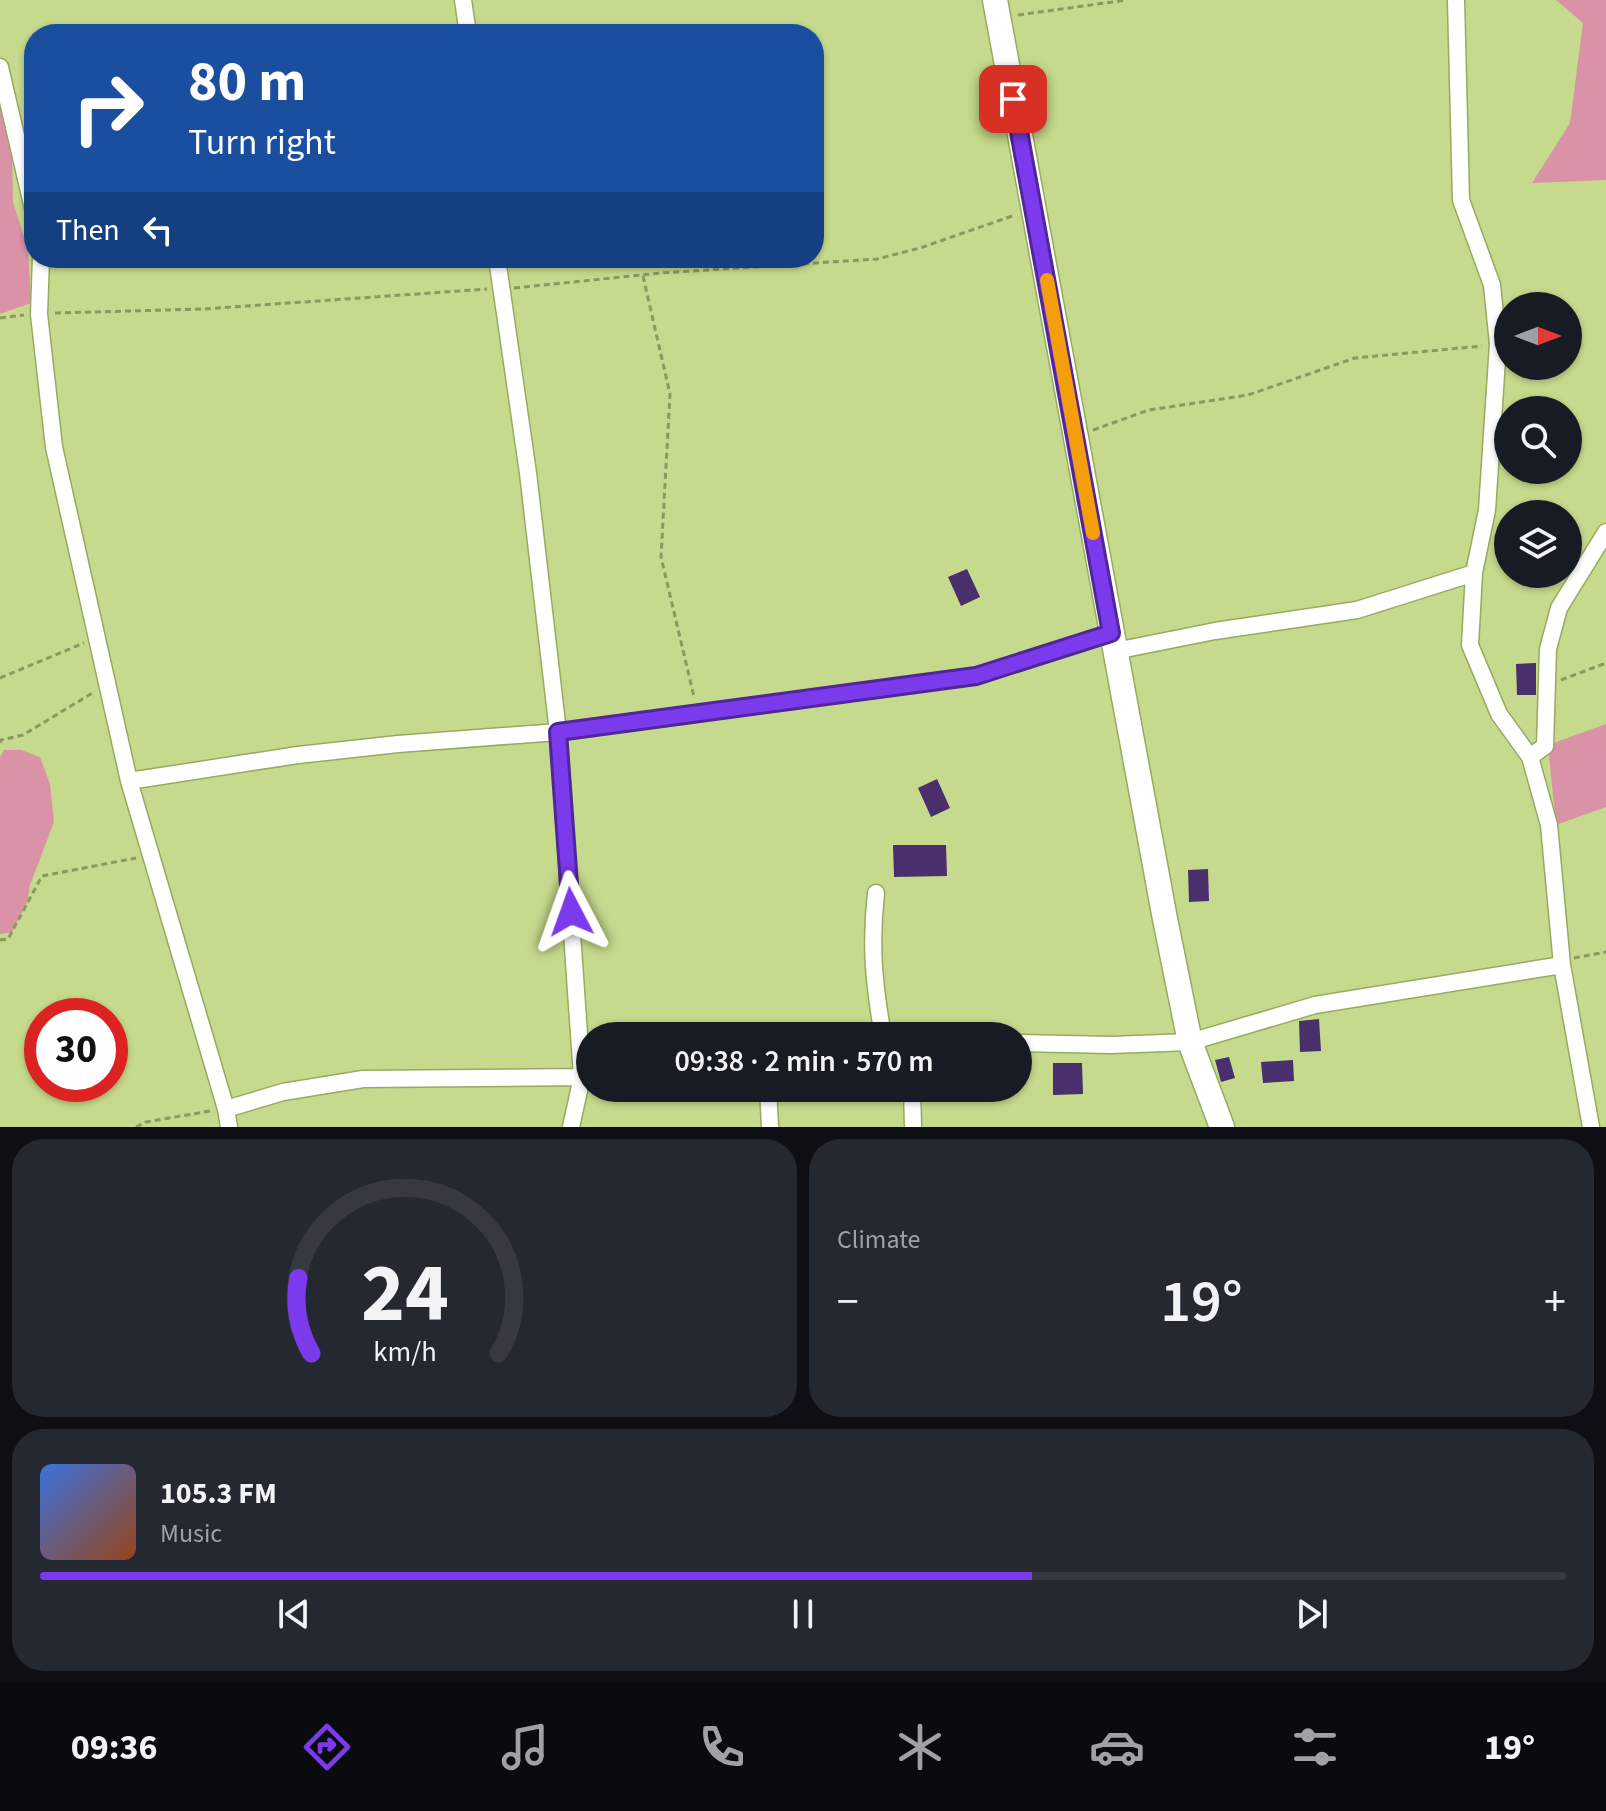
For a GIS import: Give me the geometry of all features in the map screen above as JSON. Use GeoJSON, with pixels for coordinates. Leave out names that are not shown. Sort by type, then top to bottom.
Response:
{"type":"FeatureCollection","features":[{"type":"Feature","properties":{"kind":"street"},"geometry":{"type":"LineString","coordinates":[[463,0],[467,24]]}},
{"type":"Feature","properties":{"kind":"street"},"geometry":{"type":"LineString","coordinates":[[1456,0],[1461,200],[1492,285],[1494,305]]}},
{"type":"Feature","properties":{"kind":"street"},"geometry":{"type":"LineString","coordinates":[[996,9],[1165,919],[1190,1042],[1222,1127]]}},
{"type":"Feature","properties":{"kind":"street"},"geometry":{"type":"LineString","coordinates":[[0,67],[24,170]]}},
{"type":"Feature","properties":{"kind":"street"},"geometry":{"type":"LineString","coordinates":[[41,268],[39,314],[54,447],[129,781],[229,1127]]}},
{"type":"Feature","properties":{"kind":"street"},"geometry":{"type":"LineString","coordinates":[[498,268],[528,473],[558,732],[582,1022]]}},
{"type":"Feature","properties":{"kind":"street"},"geometry":{"type":"LineString","coordinates":[[1496,380],[1487,510],[1474,573],[1470,645],[1499,714],[1530,757],[1549,825],[1562,963],[1591,1127]]}},
{"type":"Feature","properties":{"kind":"street"},"geometry":{"type":"LineString","coordinates":[[1530,757],[1545,746],[1548,649],[1559,608],[1606,532]]}},
{"type":"Feature","properties":{"kind":"street"},"geometry":{"type":"LineString","coordinates":[[129,781],[384,745],[558,732],[976,676],[1113,642],[1357,610],[1474,573]]}},
{"type":"Feature","properties":{"kind":"street"},"geometry":{"type":"LineString","coordinates":[[876,893],[872,970],[881,1022]]}},
{"type":"Feature","properties":{"kind":"street"},"geometry":{"type":"LineString","coordinates":[[1032,1043],[1190,1042],[1315,1005],[1562,963]]}},
{"type":"Feature","properties":{"kind":"street"},"geometry":{"type":"LineString","coordinates":[[226,1109],[283,1092],[363,1079],[576,1076]]}},
{"type":"Feature","properties":{"kind":"street"},"geometry":{"type":"LineString","coordinates":[[571,1127],[578,1102]]}},
{"type":"Feature","properties":{"kind":"street"},"geometry":{"type":"LineString","coordinates":[[769,1102],[770,1127]]}},
{"type":"Feature","properties":{"kind":"street"},"geometry":{"type":"LineString","coordinates":[[912,1102],[913,1127]]}},
{"type":"Feature","properties":{"kind":"path"},"geometry":{"type":"LineString","coordinates":[[996,9],[1127,0]]}},
{"type":"Feature","properties":{"kind":"path"},"geometry":{"type":"LineString","coordinates":[[824,263],[877,259],[920,248],[1033,209]]}},
{"type":"Feature","properties":{"kind":"path"},"geometry":{"type":"LineString","coordinates":[[0,318],[204,309],[753,268]]}},
{"type":"Feature","properties":{"kind":"path"},"geometry":{"type":"LineString","coordinates":[[643,276],[670,394],[661,557],[697,712]]}},
{"type":"Feature","properties":{"kind":"path"},"geometry":{"type":"LineString","coordinates":[[1076,436],[1149,410],[1248,395],[1355,358],[1494,344]]}},
{"type":"Feature","properties":{"kind":"path"},"geometry":{"type":"LineString","coordinates":[[0,678],[99,637]]}},
{"type":"Feature","properties":{"kind":"path"},"geometry":{"type":"LineString","coordinates":[[1545,686],[1606,663]]}},
{"type":"Feature","properties":{"kind":"path"},"geometry":{"type":"LineString","coordinates":[[0,743],[1,740],[23,735],[109,684]]}},
{"type":"Feature","properties":{"kind":"path"},"geometry":{"type":"LineString","coordinates":[[0,940],[8,939],[42,876],[152,855]]}},
{"type":"Feature","properties":{"kind":"path"},"geometry":{"type":"LineString","coordinates":[[1562,963],[1606,952]]}},
{"type":"Feature","properties":{"kind":"path"},"geometry":{"type":"LineString","coordinates":[[136,1127],[146,1122],[226,1109]]}},
{"type":"Feature","properties":{"kind":"shaded area"},"geometry":{"type":"Polygon","coordinates":[[[1556,0],[1606,0],[1606,180],[1532,183],[1570,123],[1583,23],[1556,0]]]}},
{"type":"Feature","properties":{"kind":"shaded area"},"geometry":{"type":"Polygon","coordinates":[[[0,80],[11,90],[13,202],[24,236],[24,268],[29,268],[31,303],[0,314],[0,80]]]}},
{"type":"Feature","properties":{"kind":"shaded area"},"geometry":{"type":"Polygon","coordinates":[[[1606,724],[1606,807],[1556,825],[1548,745],[1606,724]]]}},
{"type":"Feature","properties":{"kind":"shaded area"},"geometry":{"type":"Polygon","coordinates":[[[4,750],[21,750],[40,757],[50,784],[54,822],[30,885],[27,903],[12,932],[0,934],[0,757],[4,750]]]}},
{"type":"Feature","properties":{"kind":"building"},"geometry":{"type":"Polygon","coordinates":[[[967,569],[980,597],[961,606],[948,577],[967,569]]]}},
{"type":"Feature","properties":{"kind":"building"},"geometry":{"type":"Polygon","coordinates":[[[1536,663],[1536,695],[1517,695],[1516,664],[1536,663]]]}},
{"type":"Feature","properties":{"kind":"building"},"geometry":{"type":"Polygon","coordinates":[[[937,779],[950,808],[931,817],[918,788],[937,779]]]}},
{"type":"Feature","properties":{"kind":"building"},"geometry":{"type":"Polygon","coordinates":[[[893,845],[946,845],[947,876],[894,877],[893,845]]]}},
{"type":"Feature","properties":{"kind":"building"},"geometry":{"type":"Polygon","coordinates":[[[1208,869],[1209,901],[1189,902],[1188,870],[1208,869]]]}},
{"type":"Feature","properties":{"kind":"building"},"geometry":{"type":"Polygon","coordinates":[[[1319,1019],[1321,1051],[1300,1052],[1299,1021],[1319,1019]]]}},
{"type":"Feature","properties":{"kind":"building"},"geometry":{"type":"Polygon","coordinates":[[[1229,1057],[1235,1078],[1221,1082],[1215,1060],[1229,1057]]]}},
{"type":"Feature","properties":{"kind":"building"},"geometry":{"type":"Polygon","coordinates":[[[1293,1060],[1294,1081],[1263,1083],[1261,1062],[1293,1060]]]}},
{"type":"Feature","properties":{"kind":"building"},"geometry":{"type":"Polygon","coordinates":[[[1053,1063],[1082,1063],[1083,1094],[1053,1095],[1053,1063]]]}},
{"type":"Feature","properties":{"kind":"slow traffic"},"geometry":{"type":"LineString","coordinates":[[1047,280],[1093,533]]}},
{"type":"Feature","properties":{"kind":"route"},"geometry":{"type":"LineString","coordinates":[[571,912],[558,732],[976,676],[1111,633],[1013,99]]}}]}
